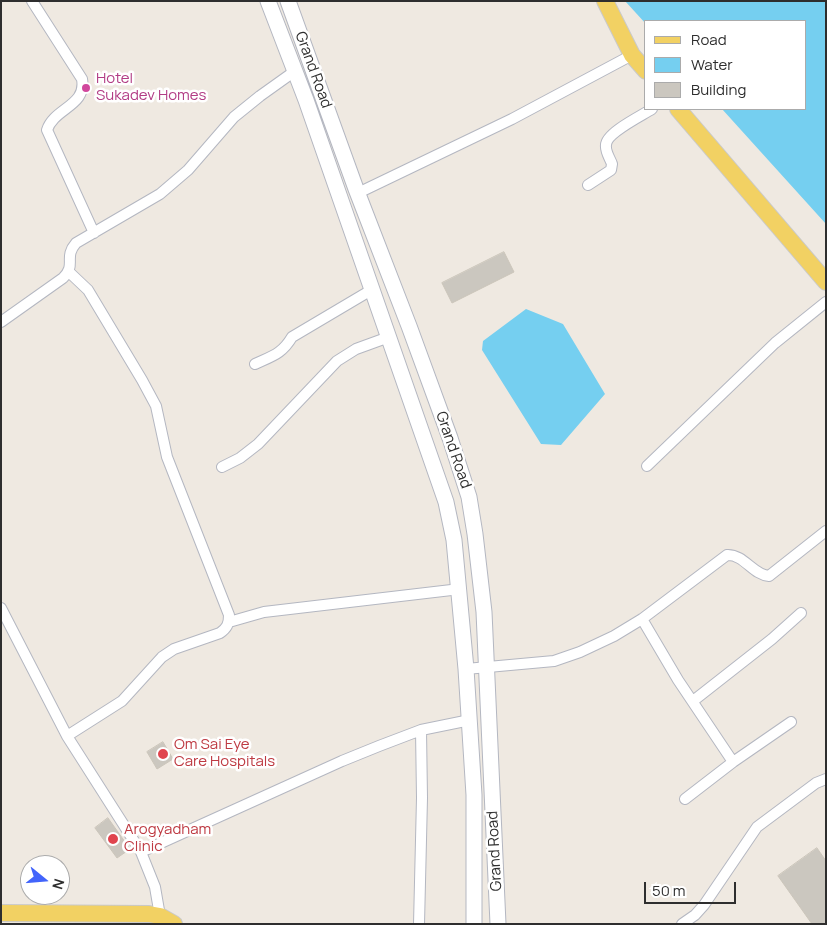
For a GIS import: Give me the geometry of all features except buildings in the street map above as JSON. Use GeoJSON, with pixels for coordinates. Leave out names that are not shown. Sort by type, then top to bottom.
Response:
{"type":"FeatureCollection","features":[{"type":"Feature","properties":{"kind":"main road","name":"Grand Road"},"geometry":{"type":"LineString","coordinates":[[268,1],[295,71],[446,502],[454,540],[460,589],[470,720],[474,796],[474,924]]}},
{"type":"Feature","properties":{"kind":"main road","name":"Grand Road"},"geometry":{"type":"LineString","coordinates":[[288,1],[409,326],[466,488],[476,544],[484,612],[498,924]]}},
{"type":"Feature","properties":{"kind":"main road"},"geometry":{"type":"LineString","coordinates":[[605,1],[632,55],[644,69]]}},
{"type":"Feature","properties":{"kind":"main road"},"geometry":{"type":"LineString","coordinates":[[679,110],[826,282]]}},
{"type":"Feature","properties":{"kind":"main road"},"geometry":{"type":"LineString","coordinates":[[1,913],[149,914],[167,920]]}},
{"type":"Feature","properties":{"kind":"street"},"geometry":{"type":"LineString","coordinates":[[32,1],[82,79],[84,87],[82,94],[54,118],[47,130],[94,233]]}},
{"type":"Feature","properties":{"kind":"street"},"geometry":{"type":"LineString","coordinates":[[358,193],[512,119],[632,55]]}},
{"type":"Feature","properties":{"kind":"street"},"geometry":{"type":"LineString","coordinates":[[1,322],[69,272],[69,256],[71,249],[76,243],[160,194],[188,170],[234,117],[295,71]]}},
{"type":"Feature","properties":{"kind":"street"},"geometry":{"type":"LineString","coordinates":[[588,185],[610,170],[612,164],[606,151],[606,142],[610,136],[650,110]]}},
{"type":"Feature","properties":{"kind":"street"},"geometry":{"type":"LineString","coordinates":[[67,736],[122,701],[162,657],[174,649],[220,633],[229,622],[229,615],[167,457],[156,406],[88,290],[69,272]]}},
{"type":"Feature","properties":{"kind":"street"},"geometry":{"type":"LineString","coordinates":[[255,364],[279,353],[292,337],[372,290]]}},
{"type":"Feature","properties":{"kind":"street"},"geometry":{"type":"LineString","coordinates":[[648,466],[775,344],[826,302]]}},
{"type":"Feature","properties":{"kind":"street"},"geometry":{"type":"LineString","coordinates":[[222,467],[240,458],[258,444],[336,361],[356,349],[389,337]]}},
{"type":"Feature","properties":{"kind":"street"},"geometry":{"type":"LineString","coordinates":[[466,669],[554,661],[580,652],[614,636],[642,619],[727,555],[737,556],[761,574],[769,576],[826,531]]}},
{"type":"Feature","properties":{"kind":"street"},"geometry":{"type":"LineString","coordinates":[[229,622],[264,612],[460,589]]}},
{"type":"Feature","properties":{"kind":"street"},"geometry":{"type":"LineString","coordinates":[[1,608],[67,736],[141,852],[156,887],[167,920]]}},
{"type":"Feature","properties":{"kind":"street"},"geometry":{"type":"LineString","coordinates":[[693,701],[772,640],[801,613]]}},
{"type":"Feature","properties":{"kind":"street"},"geometry":{"type":"LineString","coordinates":[[642,619],[663,656],[733,762]]}},
{"type":"Feature","properties":{"kind":"street"},"geometry":{"type":"LineString","coordinates":[[141,852],[342,761],[421,730],[470,720]]}},
{"type":"Feature","properties":{"kind":"street"},"geometry":{"type":"LineString","coordinates":[[685,799],[733,762],[791,722]]}},
{"type":"Feature","properties":{"kind":"street"},"geometry":{"type":"LineString","coordinates":[[419,924],[422,798],[421,730]]}},
{"type":"Feature","properties":{"kind":"street"},"geometry":{"type":"LineString","coordinates":[[682,924],[695,915],[704,904],[757,827],[816,782],[826,779]]}},
{"type":"Feature","properties":{"kind":"water"},"geometry":{"type":"Polygon","coordinates":[[[625,1],[826,1],[826,224],[723,110],[807,110],[807,20],[644,20],[644,22],[625,1]]]}},
{"type":"Feature","properties":{"kind":"water"},"geometry":{"type":"Polygon","coordinates":[[[526,309],[563,324],[605,394],[561,445],[541,444],[482,350],[483,341],[526,309]]]}},
{"type":"Feature","properties":{"kind":"place","name":"Hotel Sukadev Homes"},"geometry":{"type":"Point","coordinates":[86,88]}},
{"type":"Feature","properties":{"kind":"place","name":"Om Sai Eye Care Hospitals"},"geometry":{"type":"Point","coordinates":[163,754]}},
{"type":"Feature","properties":{"kind":"place","name":"Arogyadham Clinic"},"geometry":{"type":"Point","coordinates":[113,839]}}]}
